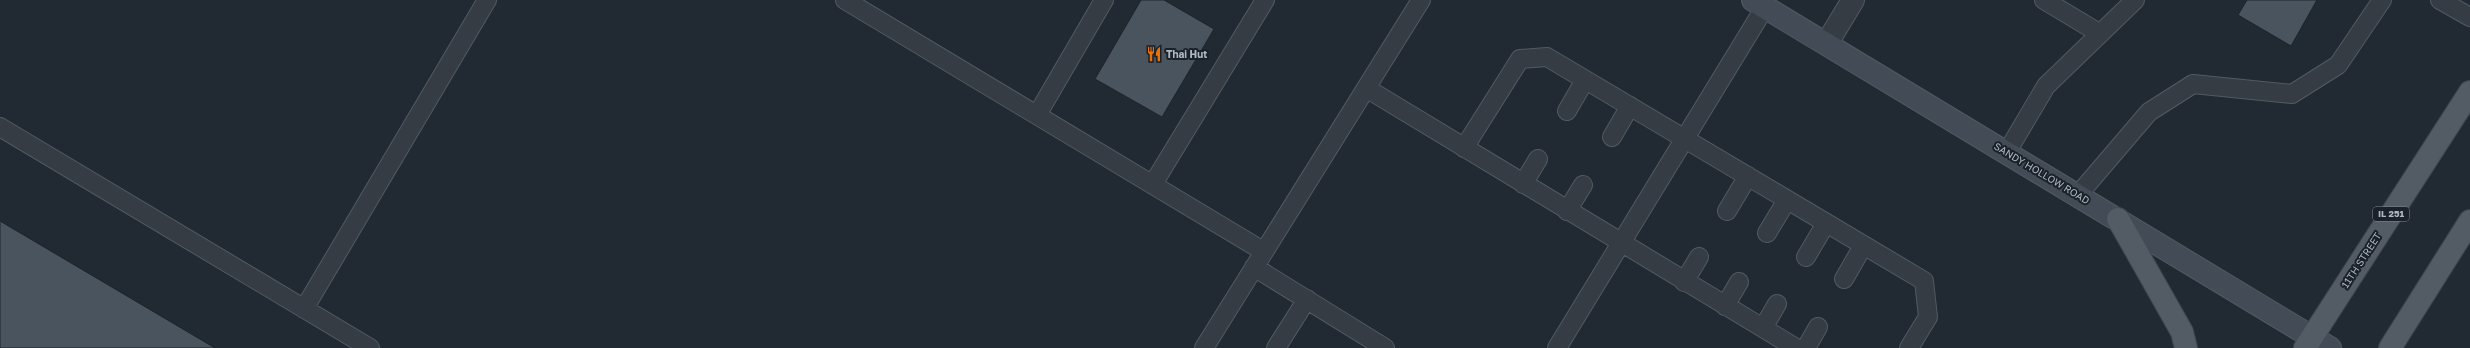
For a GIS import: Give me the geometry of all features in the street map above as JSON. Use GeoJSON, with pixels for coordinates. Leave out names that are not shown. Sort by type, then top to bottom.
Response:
{"type":"FeatureCollection","features":[{"type":"Feature","properties":{"kind":"main road","name":"11TH STREET"},"geometry":{"type":"LineString","coordinates":[[2309,342],[2470,92]]}},
{"type":"Feature","properties":{"kind":"main road"},"geometry":{"type":"LineString","coordinates":[[2118,219],[2182,332],[2186,348]]}},
{"type":"Feature","properties":{"kind":"main road"},"geometry":{"type":"LineString","coordinates":[[2390,348],[2470,221]]}},
{"type":"Feature","properties":{"kind":"street"},"geometry":{"type":"LineString","coordinates":[[1827,43],[1853,0]]}},
{"type":"Feature","properties":{"kind":"street","name":"SANDY HOLLOW ROAD"},"geometry":{"type":"LineString","coordinates":[[1759,4],[1827,43],[2118,219],[2309,342],[2330,348]]}},
{"type":"Feature","properties":{"kind":"lane"},"geometry":{"type":"LineString","coordinates":[[304,309],[487,0]]}},
{"type":"Feature","properties":{"kind":"lane"},"geometry":{"type":"LineString","coordinates":[[845,0],[1263,251]]}},
{"type":"Feature","properties":{"kind":"lane"},"geometry":{"type":"LineString","coordinates":[[1037,115],[1104,0]]}},
{"type":"Feature","properties":{"kind":"lane"},"geometry":{"type":"LineString","coordinates":[[1153,184],[1265,0]]}},
{"type":"Feature","properties":{"kind":"lane"},"geometry":{"type":"LineString","coordinates":[[1204,348],[1263,251],[1421,0]]}},
{"type":"Feature","properties":{"kind":"lane"},"geometry":{"type":"LineString","coordinates":[[2044,0],[2099,33]]}},
{"type":"Feature","properties":{"kind":"lane"},"geometry":{"type":"LineString","coordinates":[[2007,152],[2046,86],[2099,33],[2135,0]]}},
{"type":"Feature","properties":{"kind":"lane"},"geometry":{"type":"LineString","coordinates":[[2078,195],[2149,112],[2193,84],[2292,94],[2338,65],[2382,0]]}},
{"type":"Feature","properties":{"kind":"lane"},"geometry":{"type":"LineString","coordinates":[[2440,0],[2470,17]]}},
{"type":"Feature","properties":{"kind":"lane"},"geometry":{"type":"LineString","coordinates":[[1557,348],[1685,139],[1759,4]]}},
{"type":"Feature","properties":{"kind":"lane"},"geometry":{"type":"LineString","coordinates":[[1464,148],[1520,59],[1547,57],[1924,281],[1928,317],[1909,348]]}},
{"type":"Feature","properties":{"kind":"lane"},"geometry":{"type":"LineString","coordinates":[[1567,111],[1585,80]]}},
{"type":"Feature","properties":{"kind":"lane"},"geometry":{"type":"LineString","coordinates":[[1366,88],[1621,244],[1796,348]]}},
{"type":"Feature","properties":{"kind":"lane"},"geometry":{"type":"LineString","coordinates":[[1612,137],[1630,106]]}},
{"type":"Feature","properties":{"kind":"lane"},"geometry":{"type":"LineString","coordinates":[[0,127],[370,348]]}},
{"type":"Feature","properties":{"kind":"lane"},"geometry":{"type":"LineString","coordinates":[[1524,184],[1538,159]]}},
{"type":"Feature","properties":{"kind":"lane"},"geometry":{"type":"LineString","coordinates":[[1727,211],[1748,176]]}},
{"type":"Feature","properties":{"kind":"lane"},"geometry":{"type":"LineString","coordinates":[[1567,211],[1583,185]]}},
{"type":"Feature","properties":{"kind":"lane"},"geometry":{"type":"LineString","coordinates":[[1767,233],[1787,200]]}},
{"type":"Feature","properties":{"kind":"lane"},"geometry":{"type":"LineString","coordinates":[[1806,257],[1826,223]]}},
{"type":"Feature","properties":{"kind":"lane"},"geometry":{"type":"LineString","coordinates":[[1844,279],[1863,246]]}},
{"type":"Feature","properties":{"kind":"lane"},"geometry":{"type":"LineString","coordinates":[[1684,282],[1699,257]]}},
{"type":"Feature","properties":{"kind":"lane"},"geometry":{"type":"LineString","coordinates":[[1254,266],[1385,348]]}},
{"type":"Feature","properties":{"kind":"lane"},"geometry":{"type":"LineString","coordinates":[[1725,306],[1739,282]]}},
{"type":"Feature","properties":{"kind":"lane"},"geometry":{"type":"LineString","coordinates":[[1276,348],[1306,299]]}},
{"type":"Feature","properties":{"kind":"lane"},"geometry":{"type":"LineString","coordinates":[[1763,328],[1777,304]]}},
{"type":"Feature","properties":{"kind":"lane"},"geometry":{"type":"LineString","coordinates":[[1806,348],[1818,327]]}},
{"type":"Feature","properties":{"kind":"building","name":"Thai Hut"},"geometry":{"type":"Polygon","coordinates":[[[1141,0],[1164,0],[1214,29],[1162,117],[1095,79],[1141,0]]]}},
{"type":"Feature","properties":{"kind":"building"},"geometry":{"type":"Polygon","coordinates":[[[2247,0],[2317,0],[2291,46],[2238,15],[2247,0]]]}},
{"type":"Feature","properties":{"kind":"building"},"geometry":{"type":"Polygon","coordinates":[[[0,221],[215,348],[0,348],[0,221]]]}},
{"type":"Feature","properties":{"kind":"place","name":"Thai Hut"},"geometry":{"type":"Point","coordinates":[1154,54]}}]}
